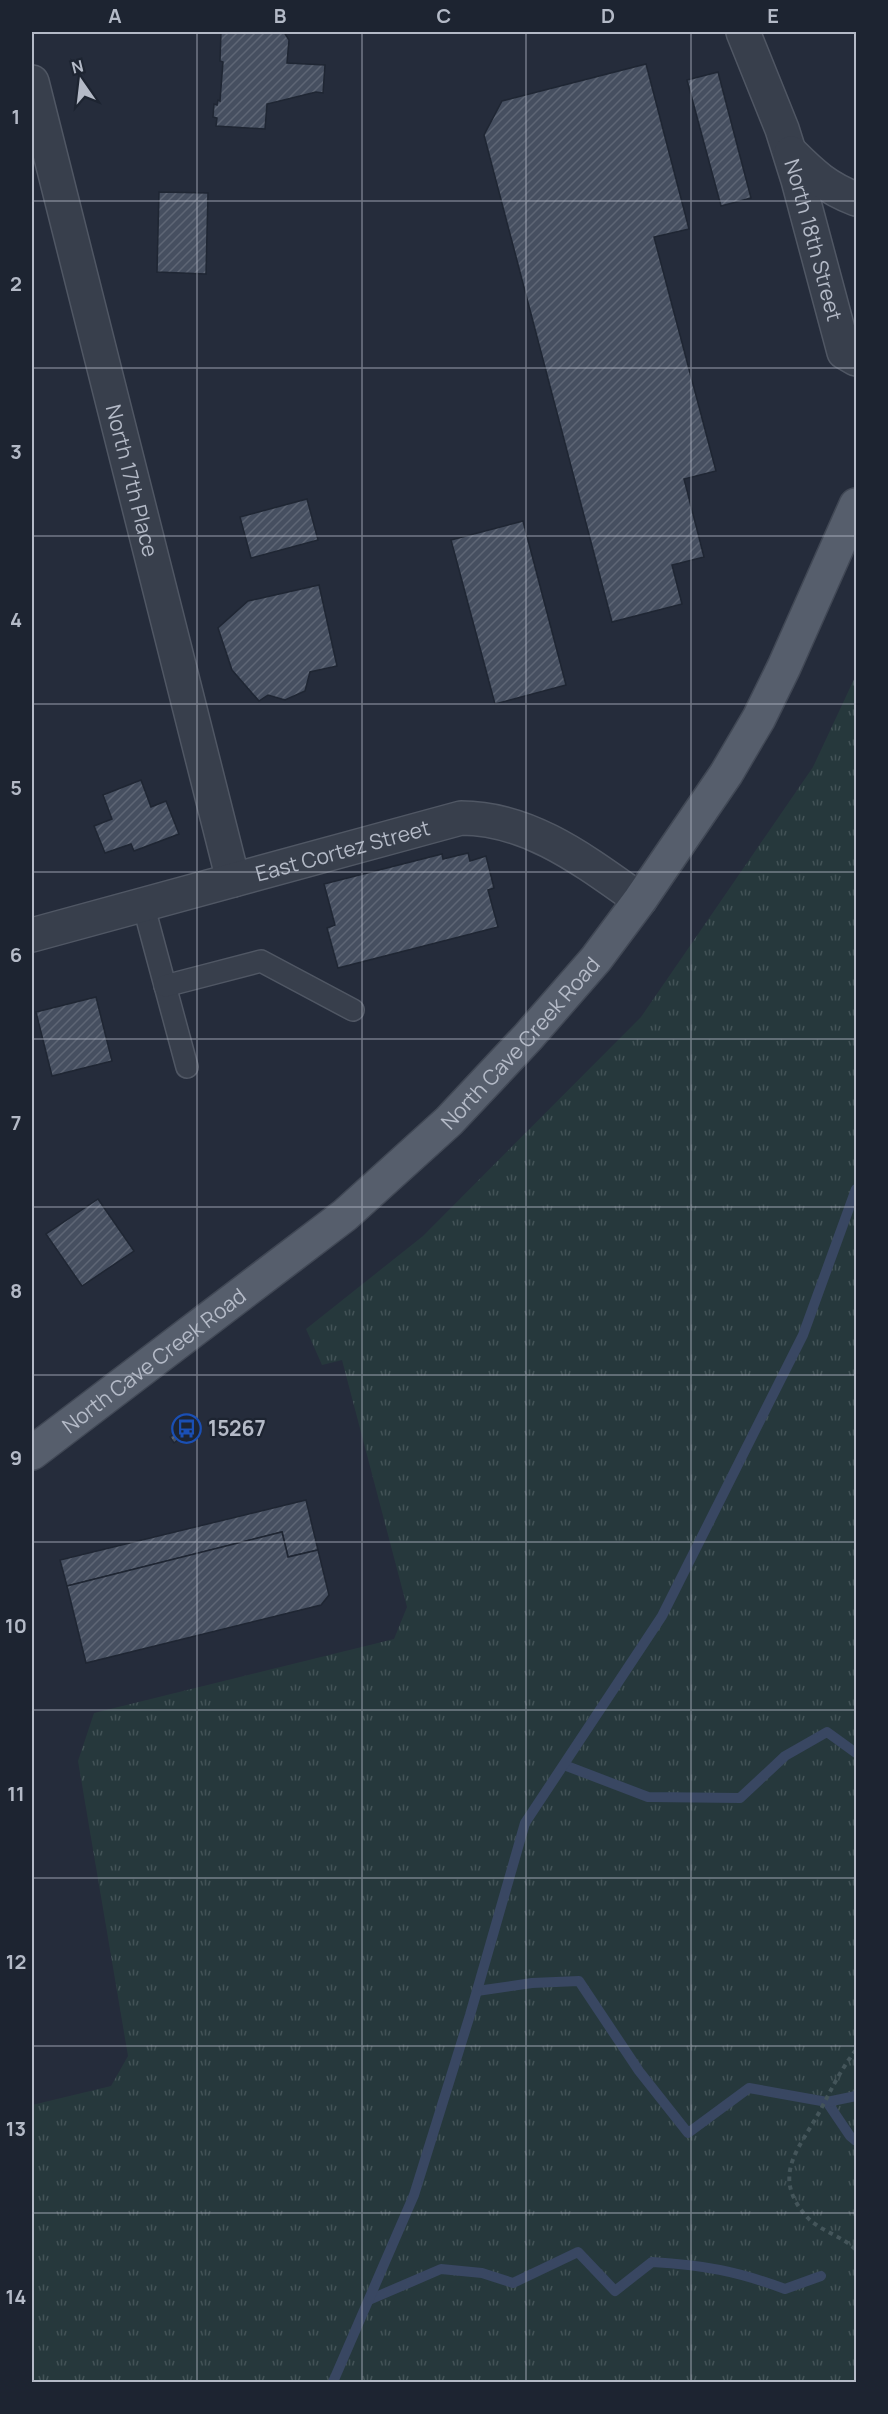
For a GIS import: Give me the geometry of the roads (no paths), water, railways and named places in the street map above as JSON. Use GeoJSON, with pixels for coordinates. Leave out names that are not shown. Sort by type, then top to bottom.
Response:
{"type":"FeatureCollection","features":[{"type":"Feature","properties":{"kind":"main road","name":"North Cave Creek Road"},"geometry":{"type":"LineString","coordinates":[[32,1453],[345,1215],[450,1121],[596,959],[640,900],[726,774],[759,718],[856,505]]}},
{"type":"Feature","properties":{"kind":"street","name":"North 18th Street"},"geometry":{"type":"LineString","coordinates":[[743,32],[788,149],[844,352],[856,359]]}},
{"type":"Feature","properties":{"kind":"street","name":"North 17th Place"},"geometry":{"type":"LineString","coordinates":[[32,82],[233,880]]}},
{"type":"Feature","properties":{"kind":"street","name":"North 18th Street"},"geometry":{"type":"LineString","coordinates":[[788,149],[815,177],[831,188],[856,199]]}},
{"type":"Feature","properties":{"kind":"street","name":"East Cortez Street"},"geometry":{"type":"LineString","coordinates":[[32,934],[461,818],[484,818],[512,824],[580,858],[640,900]]}},
{"type":"Feature","properties":{"kind":"lane"},"geometry":{"type":"LineString","coordinates":[[143,904],[187,1067]]}},
{"type":"Feature","properties":{"kind":"lane"},"geometry":{"type":"LineString","coordinates":[[165,986],[261,961],[353,1010]]}},
{"type":"Feature","properties":{"kind":"waterway"},"geometry":{"type":"LineString","coordinates":[[333,2382],[414,2195],[470,2015],[525,1823],[662,1616],[803,1335],[856,1189]]}},
{"type":"Feature","properties":{"kind":"waterway"},"geometry":{"type":"LineString","coordinates":[[564,1765],[648,1797],[740,1798],[785,1756],[827,1732],[856,1753]]}},
{"type":"Feature","properties":{"kind":"waterway"},"geometry":{"type":"LineString","coordinates":[[477,1991],[532,1983],[579,1981],[639,2071],[688,2133],[749,2088],[827,2102],[850,2136],[856,2141]]}},
{"type":"Feature","properties":{"kind":"waterway"},"geometry":{"type":"LineString","coordinates":[[827,2102],[856,2096]]}},
{"type":"Feature","properties":{"kind":"waterway"},"geometry":{"type":"LineString","coordinates":[[369,2300],[441,2269],[482,2273],[513,2283],[578,2252],[615,2291],[652,2262],[720,2270],[785,2289],[821,2276]]}},
{"type":"Feature","properties":{"kind":"place","name":"15267"},"geometry":{"type":"Point","coordinates":[187,1428]}}]}
